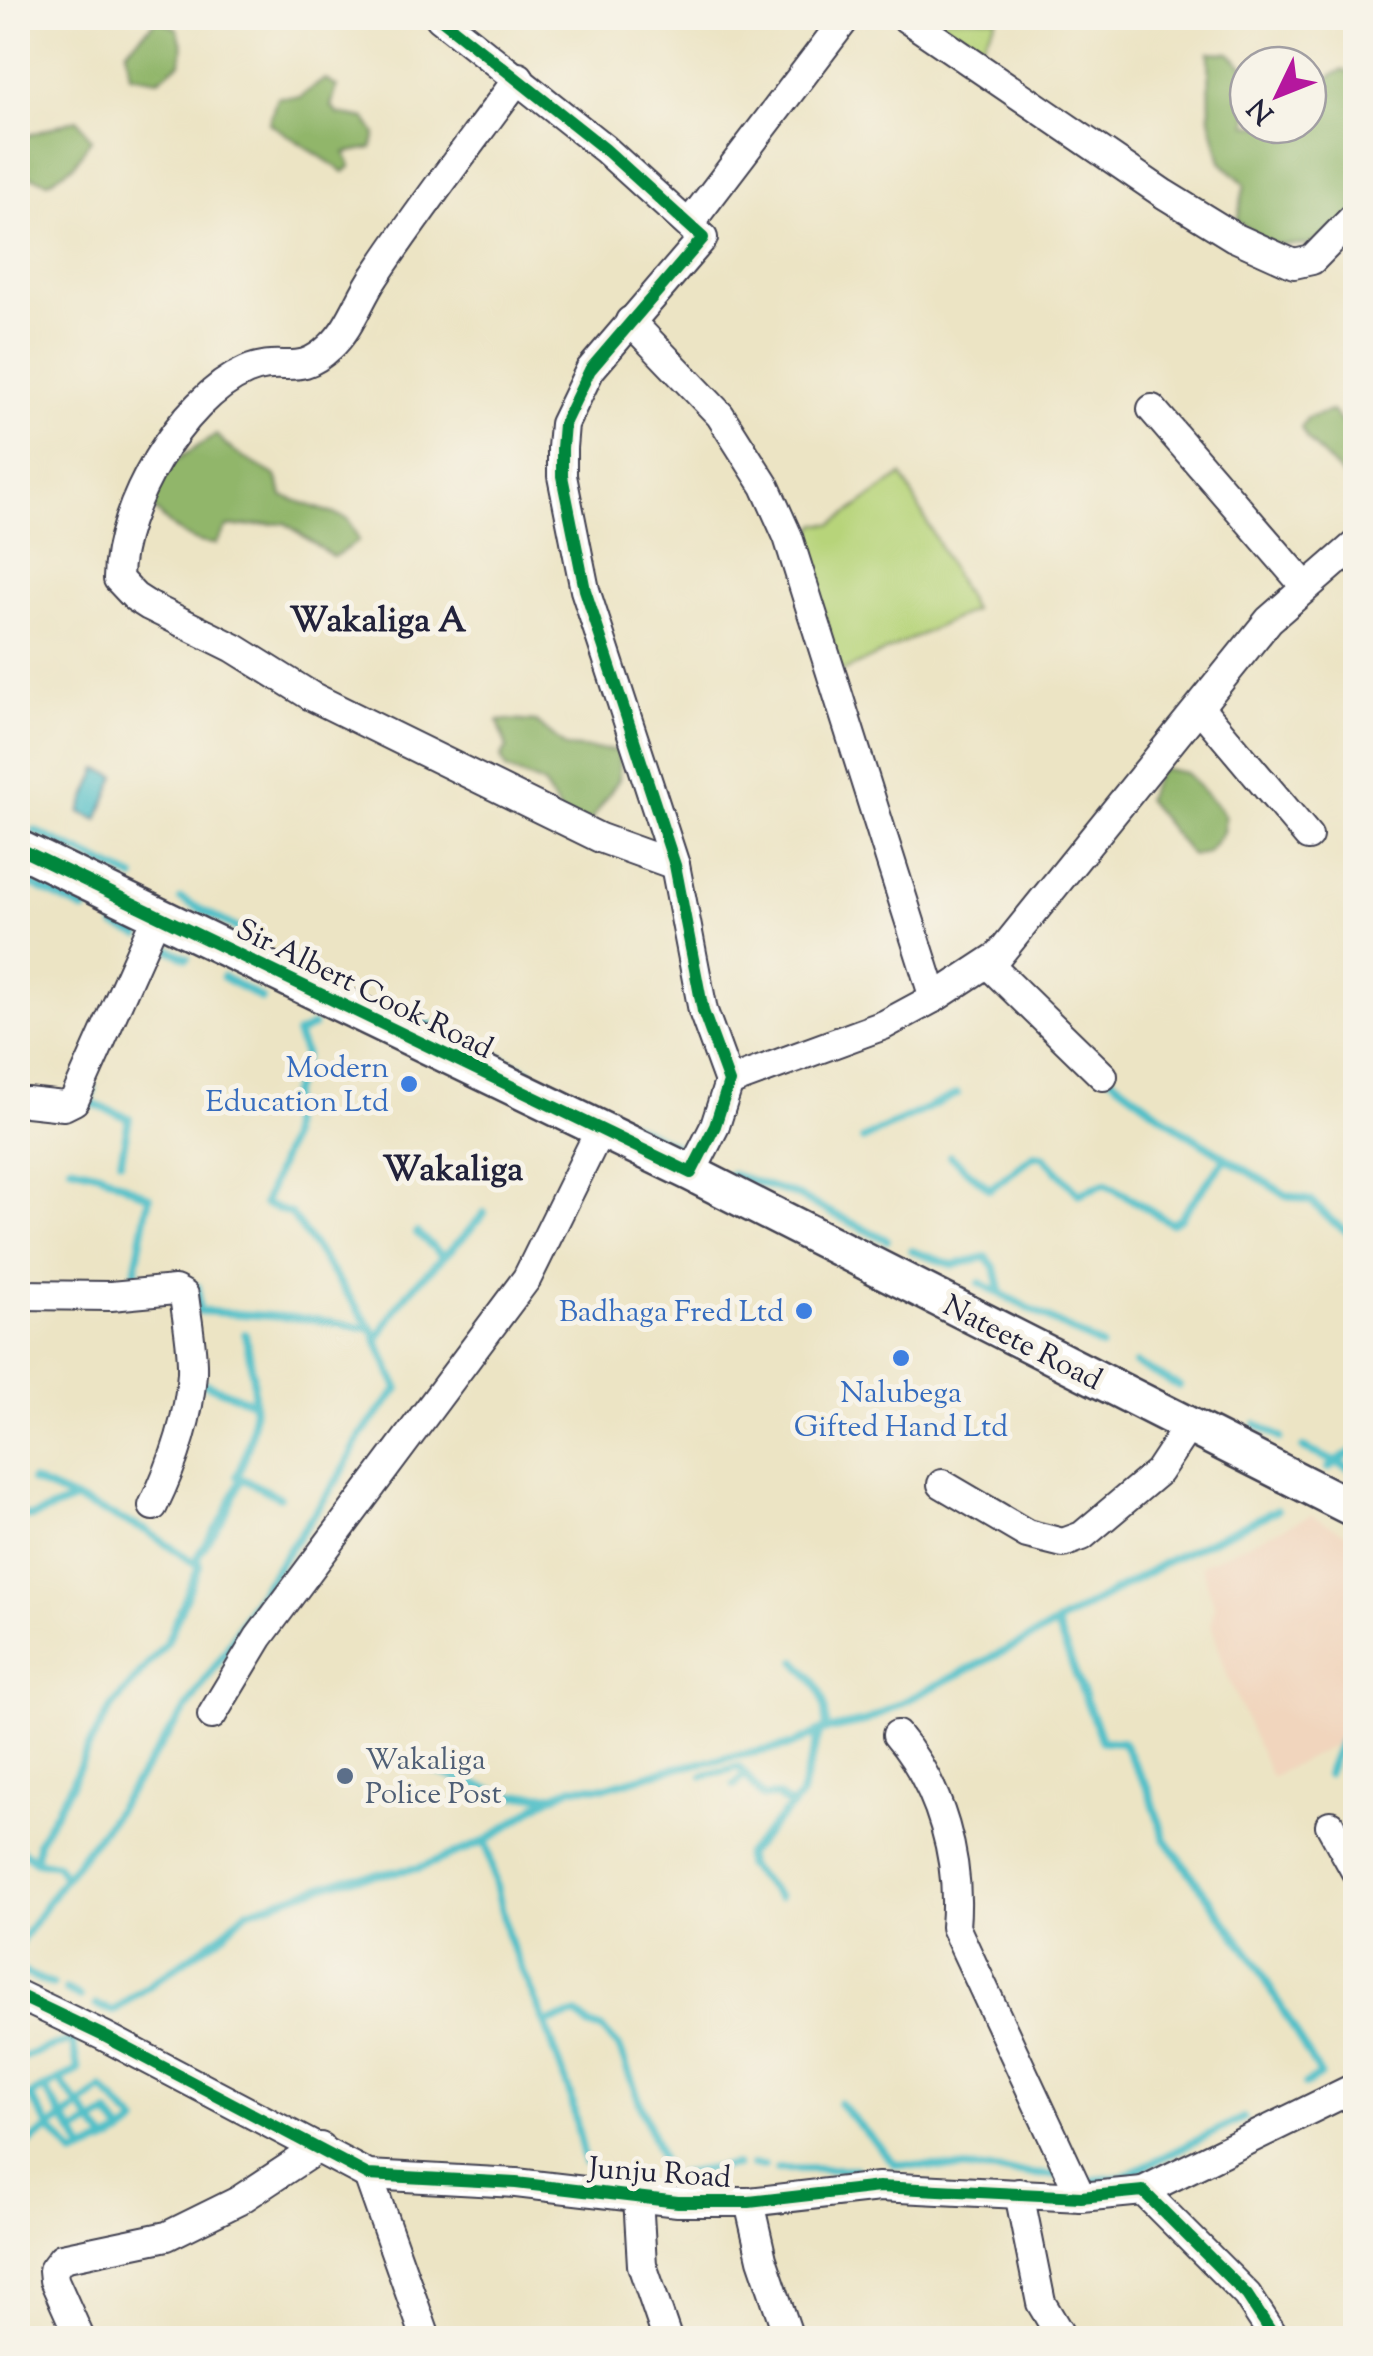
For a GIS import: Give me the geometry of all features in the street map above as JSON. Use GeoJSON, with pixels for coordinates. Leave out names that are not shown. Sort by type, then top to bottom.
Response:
{"type":"FeatureCollection","features":[{"type":"Feature","properties":{"kind":"main road","name":"Sir Albert Cook Road"},"geometry":{"type":"LineString","coordinates":[[18,848],[692,1174]]}},
{"type":"Feature","properties":{"kind":"main road","name":"Nateete Road"},"geometry":{"type":"LineString","coordinates":[[692,1174],[1356,1510]]}},
{"type":"Feature","properties":{"kind":"street"},"geometry":{"type":"LineString","coordinates":[[440,18],[519,78],[703,238],[590,370],[564,424],[562,476],[585,590],[675,864],[703,1011],[730,1082],[692,1174]]}},
{"type":"Feature","properties":{"kind":"street"},"geometry":{"type":"LineString","coordinates":[[690,223],[846,18]]}},
{"type":"Feature","properties":{"kind":"street"},"geometry":{"type":"LineString","coordinates":[[906,18],[1234,238],[1294,264],[1312,260],[1356,215]]}},
{"type":"Feature","properties":{"kind":"street"},"geometry":{"type":"LineString","coordinates":[[519,78],[372,279],[352,318],[330,347],[308,366],[265,365],[249,370],[198,407],[151,470],[120,550],[118,578],[135,598],[234,648],[311,696],[572,825],[675,864]]}},
{"type":"Feature","properties":{"kind":"street"},"geometry":{"type":"LineString","coordinates":[[630,321],[720,415],[765,486],[788,536],[934,998]]}},
{"type":"Feature","properties":{"kind":"street"},"geometry":{"type":"LineString","coordinates":[[1152,409],[1305,586]]}},
{"type":"Feature","properties":{"kind":"street"},"geometry":{"type":"LineString","coordinates":[[730,1082],[856,1037],[934,998],[988,964],[1011,943],[1269,620],[1356,544]]}},
{"type":"Feature","properties":{"kind":"street"},"geometry":{"type":"LineString","coordinates":[[1200,708],[1308,836]]}},
{"type":"Feature","properties":{"kind":"street"},"geometry":{"type":"LineString","coordinates":[[28,1102],[64,1106],[74,1101],[157,915]]}},
{"type":"Feature","properties":{"kind":"street"},"geometry":{"type":"LineString","coordinates":[[988,964],[1103,1076]]}},
{"type":"Feature","properties":{"kind":"street"},"geometry":{"type":"LineString","coordinates":[[212,1715],[259,1636],[527,1278],[600,1130]]}},
{"type":"Feature","properties":{"kind":"street"},"geometry":{"type":"LineString","coordinates":[[18,1294],[112,1296],[175,1290],[184,1296],[192,1370],[188,1402],[169,1474],[153,1506]]}},
{"type":"Feature","properties":{"kind":"street"},"geometry":{"type":"LineString","coordinates":[[942,1484],[1027,1534],[1063,1544],[1082,1536],[1158,1472],[1189,1426]]}},
{"type":"Feature","properties":{"kind":"street"},"geometry":{"type":"LineString","coordinates":[[898,1735],[916,1757],[951,1846],[958,1900],[956,1927],[1081,2197]]}},
{"type":"Feature","properties":{"kind":"street"},"geometry":{"type":"LineString","coordinates":[[1330,1825],[1356,1872]]}},
{"type":"Feature","properties":{"kind":"street","name":"Junju Road"},"geometry":{"type":"LineString","coordinates":[[18,1995],[368,2175],[516,2183],[678,2202],[749,2202],[879,2187],[1081,2197],[1143,2191]]}},
{"type":"Feature","properties":{"kind":"street"},"geometry":{"type":"LineString","coordinates":[[1274,2338],[1247,2295],[1143,2191],[1356,2087]]}},
{"type":"Feature","properties":{"kind":"street"},"geometry":{"type":"LineString","coordinates":[[80,2338],[54,2280],[53,2270],[62,2258],[167,2236],[238,2201],[320,2147]]}},
{"type":"Feature","properties":{"kind":"street"},"geometry":{"type":"LineString","coordinates":[[368,2175],[426,2338]]}},
{"type":"Feature","properties":{"kind":"street"},"geometry":{"type":"LineString","coordinates":[[1019,2193],[1042,2302],[1062,2338]]}},
{"type":"Feature","properties":{"kind":"street"},"geometry":{"type":"LineString","coordinates":[[638,2198],[642,2266],[667,2338]]}},
{"type":"Feature","properties":{"kind":"street"},"geometry":{"type":"LineString","coordinates":[[749,2202],[762,2259],[789,2338]]}},
{"type":"Feature","properties":{"kind":"shaded area"},"geometry":{"type":"Polygon","coordinates":[[[1311,1515],[1355,1538],[1355,1731],[1271,1777],[1229,1681],[1211,1624],[1214,1605],[1201,1565],[1311,1515]]]}},
{"type":"Feature","properties":{"kind":"green space"},"geometry":{"type":"Polygon","coordinates":[[[915,18],[998,18],[974,57],[915,18]]]}},
{"type":"Feature","properties":{"kind":"green space"},"geometry":{"type":"Polygon","coordinates":[[[157,20],[177,28],[183,48],[180,63],[158,80],[130,75],[126,50],[157,20]]]}},
{"type":"Feature","properties":{"kind":"green space"},"geometry":{"type":"Polygon","coordinates":[[[1209,52],[1228,53],[1228,145],[1328,145],[1328,79],[1343,70],[1355,75],[1355,219],[1309,245],[1269,244],[1237,221],[1245,184],[1221,162],[1210,118],[1209,52]]]}},
{"type":"Feature","properties":{"kind":"green space"},"geometry":{"type":"Polygon","coordinates":[[[325,79],[337,87],[331,106],[338,114],[366,119],[376,134],[372,148],[345,153],[351,166],[344,172],[269,123],[277,97],[300,97],[325,79]]]}},
{"type":"Feature","properties":{"kind":"green space"},"geometry":{"type":"Polygon","coordinates":[[[77,119],[91,139],[74,165],[48,182],[18,176],[18,142],[23,137],[77,119]]]}},
{"type":"Feature","properties":{"kind":"green space"},"geometry":{"type":"Polygon","coordinates":[[[1332,411],[1355,439],[1355,488],[1301,428],[1307,418],[1332,411]]]}},
{"type":"Feature","properties":{"kind":"green space"},"geometry":{"type":"Polygon","coordinates":[[[216,435],[234,452],[276,476],[283,496],[348,519],[359,541],[333,557],[285,523],[227,527],[216,544],[193,540],[172,527],[138,491],[142,468],[178,459],[216,435]]]}},
{"type":"Feature","properties":{"kind":"green space"},"geometry":{"type":"Polygon","coordinates":[[[902,475],[973,610],[840,673],[806,551],[807,537],[817,524],[833,524],[902,475]]]}},
{"type":"Feature","properties":{"kind":"green space"},"geometry":{"type":"Polygon","coordinates":[[[498,721],[536,722],[566,747],[619,751],[619,779],[590,822],[563,816],[543,784],[506,769],[501,757],[507,748],[498,721]]]}},
{"type":"Feature","properties":{"kind":"green space"},"geometry":{"type":"Polygon","coordinates":[[[1160,768],[1186,773],[1225,818],[1223,832],[1207,853],[1192,856],[1146,799],[1160,768]]]}},
{"type":"Feature","properties":{"kind":"water"},"geometry":{"type":"Polygon","coordinates":[[[98,769],[116,776],[98,820],[80,812],[98,769]]]}},
{"type":"Feature","properties":{"kind":"waterway"},"geometry":{"type":"LineString","coordinates":[[35,831],[134,878]]}},
{"type":"Feature","properties":{"kind":"waterway"},"geometry":{"type":"LineString","coordinates":[[18,878],[85,910]]}},
{"type":"Feature","properties":{"kind":"waterway"},"geometry":{"type":"LineString","coordinates":[[181,899],[238,929]]}},
{"type":"Feature","properties":{"kind":"waterway"},"geometry":{"type":"LineString","coordinates":[[115,926],[139,935]]}},
{"type":"Feature","properties":{"kind":"waterway"},"geometry":{"type":"LineString","coordinates":[[152,941],[187,958]]}},
{"type":"Feature","properties":{"kind":"waterway"},"geometry":{"type":"LineString","coordinates":[[223,977],[262,999]]}},
{"type":"Feature","properties":{"kind":"waterway"},"geometry":{"type":"LineString","coordinates":[[418,1019],[530,1072]]}},
{"type":"Feature","properties":{"kind":"waterway"},"geometry":{"type":"LineString","coordinates":[[18,1946],[225,1652],[251,1605],[340,1476],[361,1435],[398,1389],[372,1329],[291,1214],[264,1204],[289,1138],[291,1095],[305,1055],[297,1034],[313,1026]]}},
{"type":"Feature","properties":{"kind":"waterway"},"geometry":{"type":"LineString","coordinates":[[1110,1077],[1183,1131],[1286,1195],[1311,1201],[1356,1237]]}},
{"type":"Feature","properties":{"kind":"waterway"},"geometry":{"type":"LineString","coordinates":[[550,1084],[688,1152]]}},
{"type":"Feature","properties":{"kind":"waterway"},"geometry":{"type":"LineString","coordinates":[[94,1089],[90,1103],[129,1118],[121,1160]]}},
{"type":"Feature","properties":{"kind":"waterway"},"geometry":{"type":"LineString","coordinates":[[863,1139],[957,1094]]}},
{"type":"Feature","properties":{"kind":"waterway"},"geometry":{"type":"LineString","coordinates":[[950,1156],[990,1189],[1034,1155],[1043,1156],[1079,1194],[1105,1183],[1171,1223],[1180,1218],[1226,1158]]}},
{"type":"Feature","properties":{"kind":"waterway"},"geometry":{"type":"LineString","coordinates":[[70,1166],[100,1173],[149,1197],[134,1277],[152,1280]]}},
{"type":"Feature","properties":{"kind":"waterway"},"geometry":{"type":"LineString","coordinates":[[730,1174],[793,1194],[887,1240]]}},
{"type":"Feature","properties":{"kind":"waterway"},"geometry":{"type":"LineString","coordinates":[[377,1340],[406,1295],[484,1213]]}},
{"type":"Feature","properties":{"kind":"waterway"},"geometry":{"type":"LineString","coordinates":[[417,1233],[443,1256],[439,1260]]}},
{"type":"Feature","properties":{"kind":"waterway"},"geometry":{"type":"LineString","coordinates":[[912,1251],[953,1265],[986,1257],[995,1268],[1001,1294]]}},
{"type":"Feature","properties":{"kind":"waterway"},"geometry":{"type":"LineString","coordinates":[[980,1283],[1101,1346]]}},
{"type":"Feature","properties":{"kind":"waterway"},"geometry":{"type":"LineString","coordinates":[[186,1285],[198,1287],[199,1311],[312,1319],[372,1329]]}},
{"type":"Feature","properties":{"kind":"waterway"},"geometry":{"type":"LineString","coordinates":[[245,1334],[252,1371],[253,1423],[237,1476],[279,1497]]}},
{"type":"Feature","properties":{"kind":"waterway"},"geometry":{"type":"LineString","coordinates":[[1136,1364],[1179,1386]]}},
{"type":"Feature","properties":{"kind":"waterway"},"geometry":{"type":"LineString","coordinates":[[198,1381],[254,1403]]}},
{"type":"Feature","properties":{"kind":"waterway"},"geometry":{"type":"LineString","coordinates":[[1256,1424],[1280,1438]]}},
{"type":"Feature","properties":{"kind":"waterway"},"geometry":{"type":"LineString","coordinates":[[1303,1448],[1356,1471]]}},
{"type":"Feature","properties":{"kind":"waterway"},"geometry":{"type":"LineString","coordinates":[[1328,1468],[1356,1449]]}},
{"type":"Feature","properties":{"kind":"waterway"},"geometry":{"type":"LineString","coordinates":[[36,1861],[38,1842],[111,1708],[167,1642],[199,1566],[197,1557],[224,1517],[241,1479]]}},
{"type":"Feature","properties":{"kind":"waterway"},"geometry":{"type":"LineString","coordinates":[[32,1481],[145,1530],[199,1566]]}},
{"type":"Feature","properties":{"kind":"waterway"},"geometry":{"type":"LineString","coordinates":[[18,1515],[32,1517],[74,1500]]}},
{"type":"Feature","properties":{"kind":"waterway"},"geometry":{"type":"LineString","coordinates":[[96,2005],[113,2011],[224,1933],[247,1911],[342,1880],[419,1868],[486,1841],[572,1787],[606,1787],[666,1770],[792,1745],[820,1731],[864,1722],[1044,1631],[1173,1558],[1277,1510]]}},
{"type":"Feature","properties":{"kind":"waterway"},"geometry":{"type":"LineString","coordinates":[[1056,1624],[1102,1741],[1122,1742],[1148,1789],[1165,1839],[1256,1963],[1320,2075],[1306,2084]]}},
{"type":"Feature","properties":{"kind":"waterway"},"geometry":{"type":"LineString","coordinates":[[796,1661],[820,1691],[826,1730]]}},
{"type":"Feature","properties":{"kind":"waterway"},"geometry":{"type":"LineString","coordinates":[[779,1897],[747,1865],[746,1855],[800,1797],[820,1731]]}},
{"type":"Feature","properties":{"kind":"waterway"},"geometry":{"type":"LineString","coordinates":[[1327,1774],[1340,1742],[1356,1731]]}},
{"type":"Feature","properties":{"kind":"waterway"},"geometry":{"type":"LineString","coordinates":[[390,1756],[509,1796],[554,1795]]}},
{"type":"Feature","properties":{"kind":"waterway"},"geometry":{"type":"LineString","coordinates":[[703,1776],[739,1767],[763,1797],[777,1796],[792,1807]]}},
{"type":"Feature","properties":{"kind":"waterway"},"geometry":{"type":"LineString","coordinates":[[734,1785],[746,1775]]}},
{"type":"Feature","properties":{"kind":"waterway"},"geometry":{"type":"LineString","coordinates":[[486,1841],[508,1937],[570,2094],[585,2162]]}},
{"type":"Feature","properties":{"kind":"waterway"},"geometry":{"type":"LineString","coordinates":[[18,1848],[36,1861],[57,1865],[65,1877]]}},
{"type":"Feature","properties":{"kind":"waterway"},"geometry":{"type":"LineString","coordinates":[[18,1970],[52,1985]]}},
{"type":"Feature","properties":{"kind":"waterway"},"geometry":{"type":"LineString","coordinates":[[66,1990],[80,1997]]}},
{"type":"Feature","properties":{"kind":"waterway"},"geometry":{"type":"LineString","coordinates":[[545,2023],[577,2014],[590,2026],[601,2028],[619,2047],[666,2172]]}},
{"type":"Feature","properties":{"kind":"waterway"},"geometry":{"type":"LineString","coordinates":[[18,2059],[74,2039]]}},
{"type":"Feature","properties":{"kind":"waterway"},"geometry":{"type":"LineString","coordinates":[[18,2102],[78,2070],[72,2040]]}},
{"type":"Feature","properties":{"kind":"waterway"},"geometry":{"type":"LineString","coordinates":[[22,2148],[80,2106],[59,2080]]}},
{"type":"Feature","properties":{"kind":"waterway"},"geometry":{"type":"LineString","coordinates":[[44,2088],[84,2149]]}},
{"type":"Feature","properties":{"kind":"waterway"},"geometry":{"type":"LineString","coordinates":[[30,2096],[50,2128],[74,2155],[107,2142],[80,2106],[102,2088],[118,2104]]}},
{"type":"Feature","properties":{"kind":"waterway"},"geometry":{"type":"LineString","coordinates":[[839,2103],[895,2164],[1061,2176]]}},
{"type":"Feature","properties":{"kind":"waterway"},"geometry":{"type":"LineString","coordinates":[[118,2105],[137,2123],[123,2134]]}},
{"type":"Feature","properties":{"kind":"waterway"},"geometry":{"type":"LineString","coordinates":[[74,2133],[108,2114],[123,2134],[107,2142]]}},
{"type":"Feature","properties":{"kind":"waterway"},"geometry":{"type":"LineString","coordinates":[[1094,2180],[1122,2177],[1243,2118]]}},
{"type":"Feature","properties":{"kind":"waterway"},"geometry":{"type":"LineString","coordinates":[[679,2174],[736,2165]]}},
{"type":"Feature","properties":{"kind":"waterway"},"geometry":{"type":"LineString","coordinates":[[752,2165],[764,2166]]}},
{"type":"Feature","properties":{"kind":"waterway"},"geometry":{"type":"LineString","coordinates":[[777,2169],[855,2169]]}},
{"type":"Feature","properties":{"kind":"cycle path"},"geometry":{"type":"LineString","coordinates":[[18,848],[691,1173],[715,1126],[729,1082],[703,1011],[675,865],[585,590],[562,476],[564,424],[590,370],[703,238],[605,149],[440,18]]}},
{"type":"Feature","properties":{"kind":"cycle path"},"geometry":{"type":"LineString","coordinates":[[18,1995],[368,2175],[516,2183],[678,2202],[749,2202],[879,2187],[1081,2197],[1143,2191],[1247,2295],[1275,2338]]}},
{"type":"Feature","properties":{"kind":"place","name":"Modern Education Ltd"},"geometry":{"type":"Point","coordinates":[409,1084]}},
{"type":"Feature","properties":{"kind":"place","name":"Badhaga Fred Ltd"},"geometry":{"type":"Point","coordinates":[804,1311]}},
{"type":"Feature","properties":{"kind":"place","name":"Nalubega Gifted Hand Ltd"},"geometry":{"type":"Point","coordinates":[901,1358]}},
{"type":"Feature","properties":{"kind":"place","name":"Wakaliga Police Post"},"geometry":{"type":"Point","coordinates":[345,1776]}},
{"type":"Feature","properties":{"kind":"district","name":"Wakaliga A"},"geometry":{"type":"Point","coordinates":[378,619]}},
{"type":"Feature","properties":{"kind":"district","name":"Wakaliga"},"geometry":{"type":"Point","coordinates":[453,1168]}}]}
